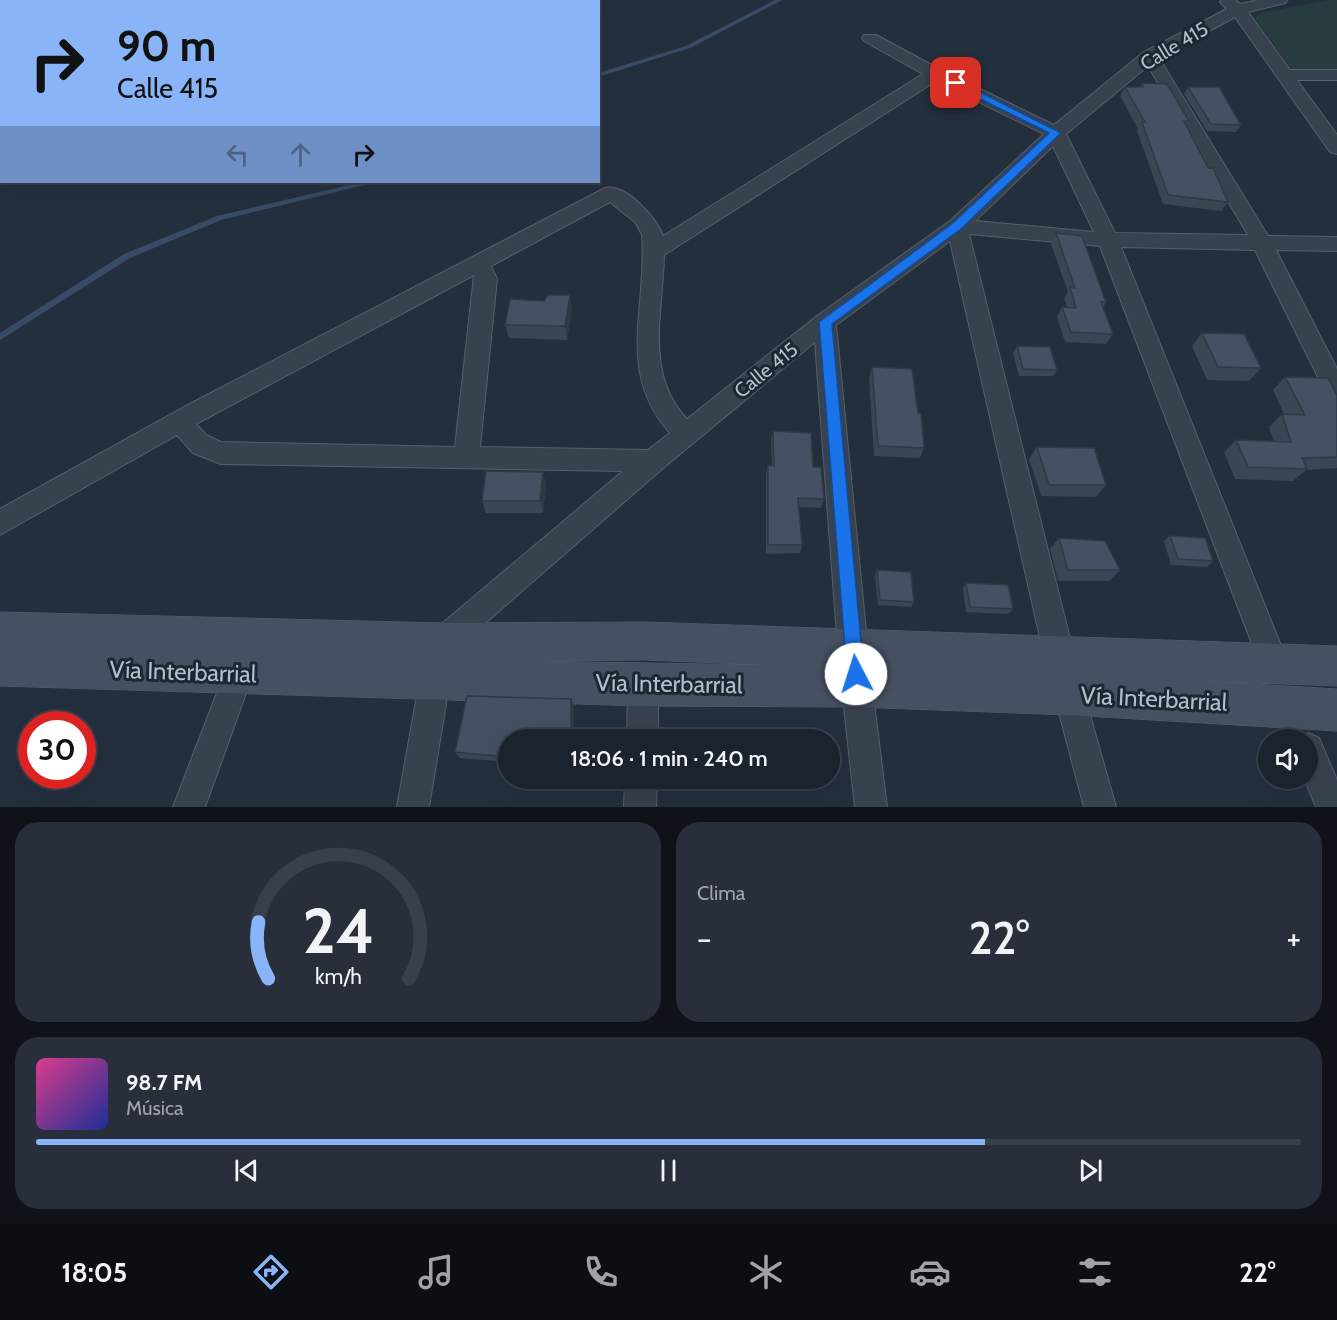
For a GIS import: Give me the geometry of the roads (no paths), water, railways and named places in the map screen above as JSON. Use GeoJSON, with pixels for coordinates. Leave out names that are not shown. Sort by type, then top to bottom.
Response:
{"type":"FeatureCollection","features":[{"type":"Feature","properties":{"kind":"main road","name":"Vía Interbarrial"},"geometry":{"type":"LineString","coordinates":[[0,631],[439,661],[643,685],[855,667],[1059,655],[1337,666]]}},
{"type":"Feature","properties":{"kind":"main road","name":"Vía Interbarrial"},"geometry":{"type":"LineString","coordinates":[[0,666],[238,674],[439,661],[645,642],[1298,724],[1337,710]]}},
{"type":"Feature","properties":{"kind":"street","name":"Calle 415"},"geometry":{"type":"LineString","coordinates":[[439,661],[653,461],[825,322],[957,226],[1056,133],[1150,56],[1232,4],[1277,0]]}},
{"type":"Feature","properties":{"kind":"street"},"geometry":{"type":"LineString","coordinates":[[1232,4],[1337,148]]}},
{"type":"Feature","properties":{"kind":"street"},"geometry":{"type":"LineString","coordinates":[[870,38],[935,74],[1056,133],[1108,240],[1273,663]]}},
{"type":"Feature","properties":{"kind":"street"},"geometry":{"type":"LineString","coordinates":[[1150,56],[1262,242],[1337,392]]}},
{"type":"Feature","properties":{"kind":"street"},"geometry":{"type":"LineString","coordinates":[[655,251],[935,74]]}},
{"type":"Feature","properties":{"kind":"street"},"geometry":{"type":"LineString","coordinates":[[1284,75],[1337,75]]}},
{"type":"Feature","properties":{"kind":"street"},"geometry":{"type":"LineString","coordinates":[[0,523],[182,421],[612,193],[648,223],[655,251],[646,342],[653,388],[667,414],[686,434]]}},
{"type":"Feature","properties":{"kind":"street"},"geometry":{"type":"LineString","coordinates":[[1059,655],[957,226],[1108,240],[1337,244]]}},
{"type":"Feature","properties":{"kind":"street"},"geometry":{"type":"LineString","coordinates":[[466,457],[486,279],[480,265]]}},
{"type":"Feature","properties":{"kind":"street"},"geometry":{"type":"LineString","coordinates":[[825,322],[855,667],[871,807]]}},
{"type":"Feature","properties":{"kind":"street"},"geometry":{"type":"LineString","coordinates":[[182,421],[190,438],[198,445],[221,453],[653,461]]}},
{"type":"Feature","properties":{"kind":"street"},"geometry":{"type":"LineString","coordinates":[[413,807],[439,661]]}},
{"type":"Feature","properties":{"kind":"street"},"geometry":{"type":"LineString","coordinates":[[189,807],[238,674]]}},
{"type":"Feature","properties":{"kind":"street"},"geometry":{"type":"LineString","coordinates":[[642,729],[643,685]]}},
{"type":"Feature","properties":{"kind":"street"},"geometry":{"type":"LineString","coordinates":[[1069,694],[1100,807]]}},
{"type":"Feature","properties":{"kind":"street"},"geometry":{"type":"LineString","coordinates":[[1318,773],[1332,807]]}},
{"type":"Feature","properties":{"kind":"street"},"geometry":{"type":"LineString","coordinates":[[640,807],[641,789]]}},
{"type":"Feature","properties":{"kind":"waterway"},"geometry":{"type":"LineString","coordinates":[[600,74],[688,47],[779,0]]}},
{"type":"Feature","properties":{"kind":"waterway"},"geometry":{"type":"LineString","coordinates":[[0,337],[127,256],[219,218],[365,183]]}}]}
